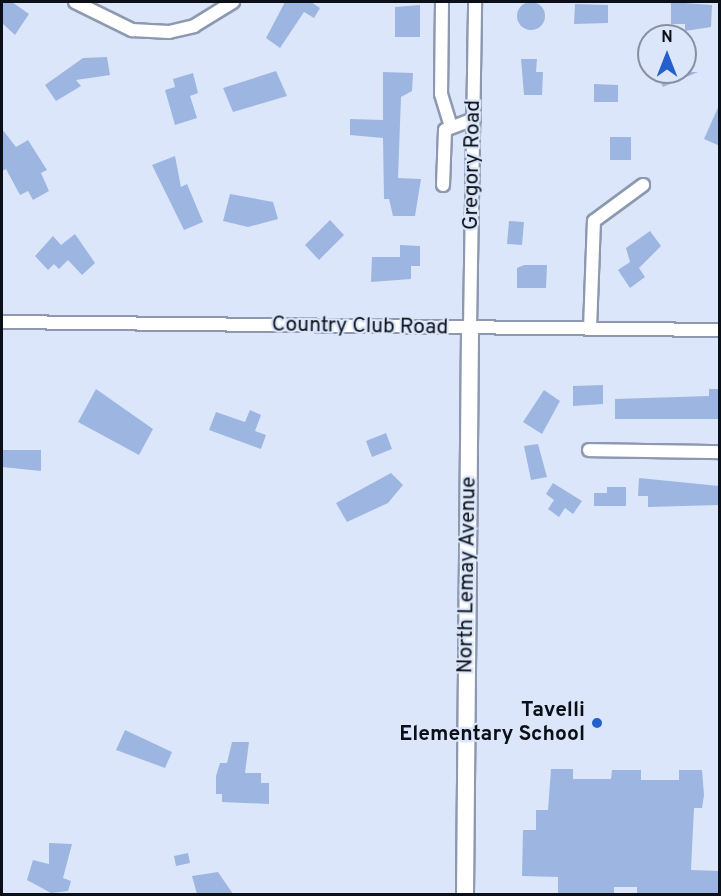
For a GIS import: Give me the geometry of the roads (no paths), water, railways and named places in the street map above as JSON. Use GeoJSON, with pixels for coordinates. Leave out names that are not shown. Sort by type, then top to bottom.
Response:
{"type":"FeatureCollection","features":[{"type":"Feature","properties":{"kind":"main road","name":"North Lemay Avenue"},"geometry":{"type":"LineString","coordinates":[[465,894],[470,328]]}},
{"type":"Feature","properties":{"kind":"street"},"geometry":{"type":"LineString","coordinates":[[75,2],[132,30],[170,32],[194,26],[233,2]]}},
{"type":"Feature","properties":{"kind":"street"},"geometry":{"type":"LineString","coordinates":[[442,2],[441,94],[450,124]]}},
{"type":"Feature","properties":{"kind":"street","name":"Gregory Road"},"geometry":{"type":"LineString","coordinates":[[470,328],[476,2]]}},
{"type":"Feature","properties":{"kind":"street"},"geometry":{"type":"LineString","coordinates":[[443,185],[445,130],[450,124],[474,119]]}},
{"type":"Feature","properties":{"kind":"street"},"geometry":{"type":"LineString","coordinates":[[590,329],[594,220],[643,185]]}},
{"type":"Feature","properties":{"kind":"street","name":"Country Club Road"},"geometry":{"type":"LineString","coordinates":[[2,322],[720,330]]}},
{"type":"Feature","properties":{"kind":"street"},"geometry":{"type":"LineString","coordinates":[[590,450],[720,452]]}},
{"type":"Feature","properties":{"kind":"place","name":"Tavelli Elementary School"},"geometry":{"type":"Point","coordinates":[597,723]}}]}
